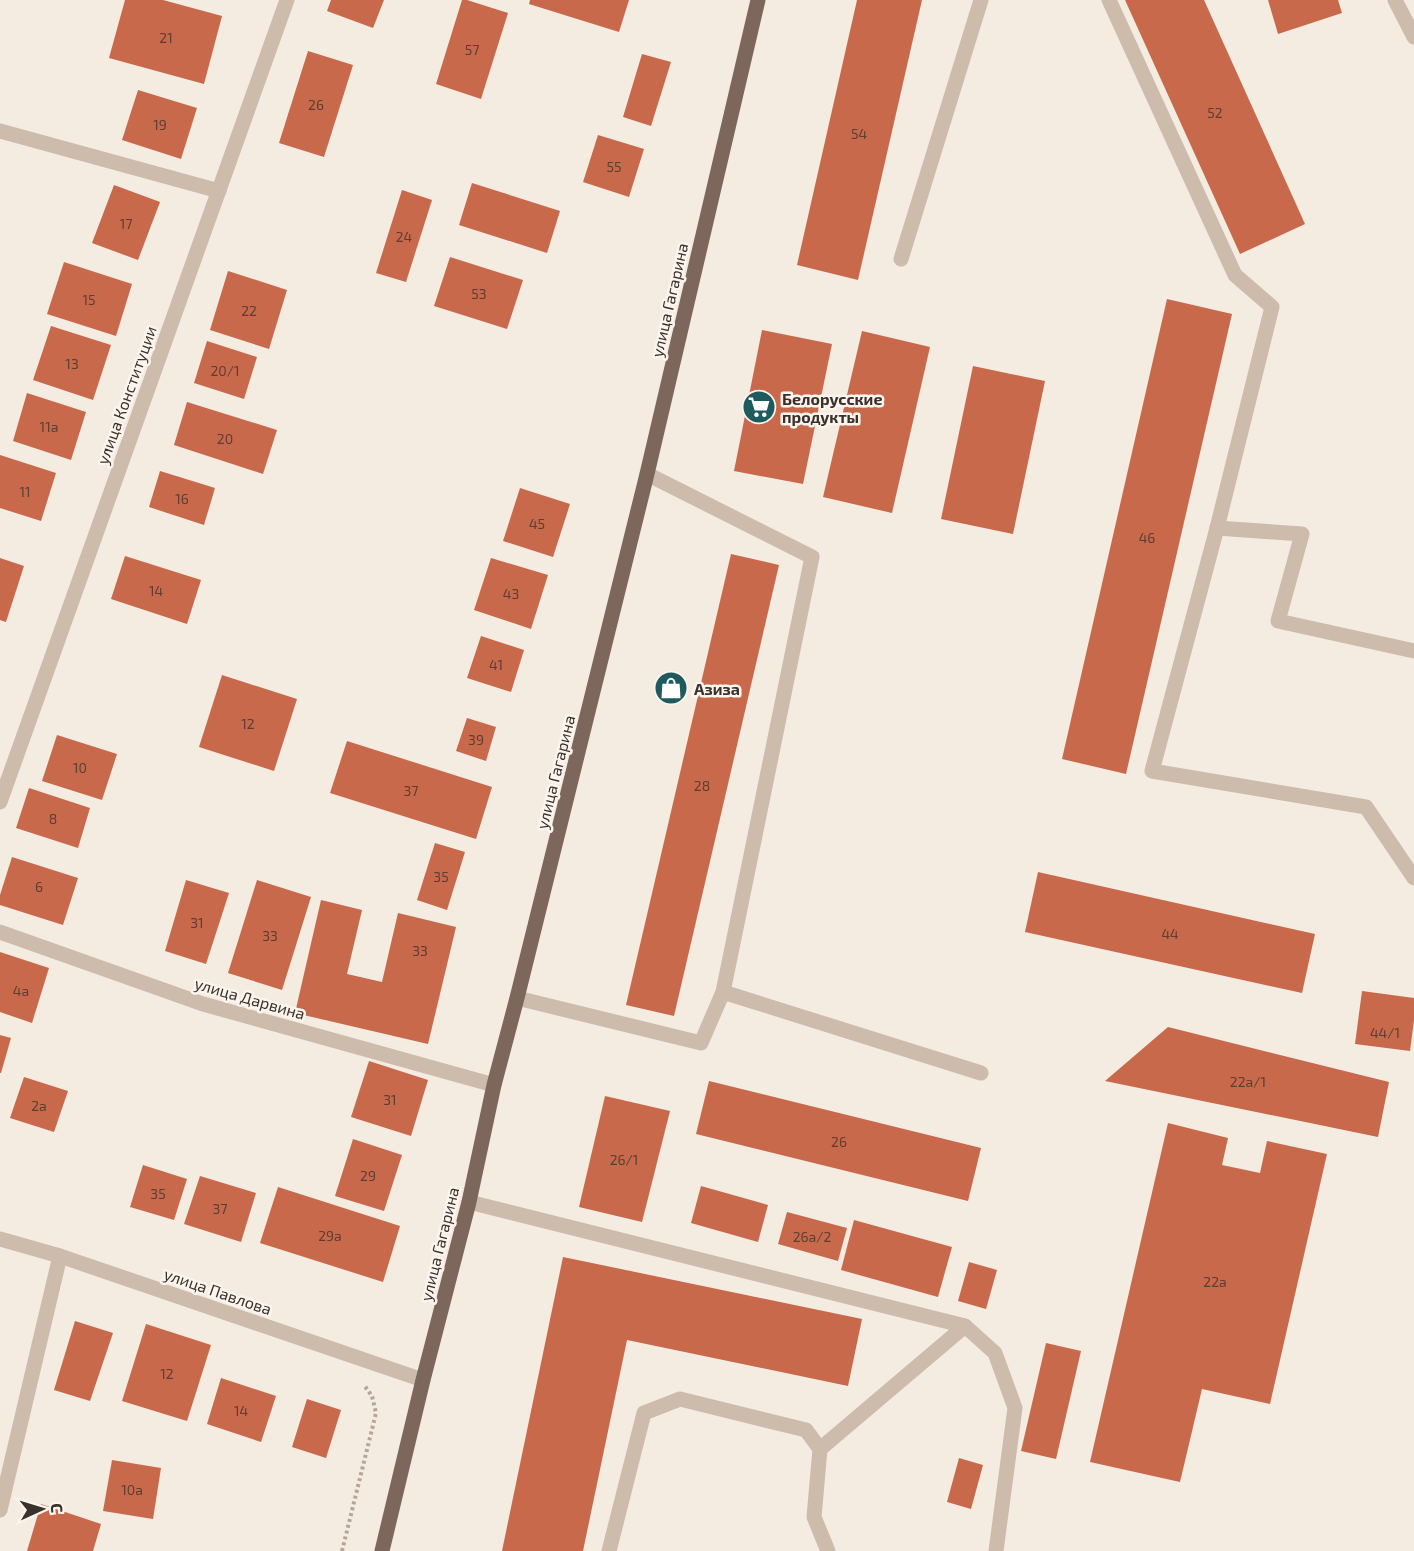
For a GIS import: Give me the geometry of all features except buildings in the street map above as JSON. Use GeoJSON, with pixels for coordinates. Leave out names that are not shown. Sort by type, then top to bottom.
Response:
{"type":"FeatureCollection","features":[{"type":"Feature","properties":{"kind":"main road","name":"улица Гагарина"},"geometry":{"type":"LineString","coordinates":[[382,1551],[469,1202],[494,1085],[646,474],[758,0]]}},
{"type":"Feature","properties":{"kind":"street","name":"улица Конституции"},"geometry":{"type":"LineString","coordinates":[[0,802],[287,0]]}},
{"type":"Feature","properties":{"kind":"street"},"geometry":{"type":"LineString","coordinates":[[901,259],[981,0]]}},
{"type":"Feature","properties":{"kind":"street"},"geometry":{"type":"LineString","coordinates":[[1109,0],[1235,275],[1272,307],[1217,528],[1152,771],[1366,807],[1414,878]]}},
{"type":"Feature","properties":{"kind":"street"},"geometry":{"type":"LineString","coordinates":[[1395,0],[1414,37]]}},
{"type":"Feature","properties":{"kind":"street"},"geometry":{"type":"LineString","coordinates":[[0,131],[219,191]]}},
{"type":"Feature","properties":{"kind":"street"},"geometry":{"type":"LineString","coordinates":[[517,998],[701,1043],[723,992],[812,557],[646,474]]}},
{"type":"Feature","properties":{"kind":"street"},"geometry":{"type":"LineString","coordinates":[[1217,528],[1302,534],[1278,621],[1414,651]]}},
{"type":"Feature","properties":{"kind":"street","name":"улица Дарвина"},"geometry":{"type":"LineString","coordinates":[[0,932],[203,1004],[494,1085]]}},
{"type":"Feature","properties":{"kind":"street"},"geometry":{"type":"LineString","coordinates":[[723,992],[981,1073]]}},
{"type":"Feature","properties":{"kind":"street"},"geometry":{"type":"LineString","coordinates":[[469,1202],[965,1326],[994,1353],[1015,1408],[996,1551]]}},
{"type":"Feature","properties":{"kind":"street","name":"улица Павлова"},"geometry":{"type":"LineString","coordinates":[[0,1239],[60,1256],[423,1380]]}},
{"type":"Feature","properties":{"kind":"street"},"geometry":{"type":"LineString","coordinates":[[0,1510],[60,1256]]}},
{"type":"Feature","properties":{"kind":"street"},"geometry":{"type":"LineString","coordinates":[[820,1449],[965,1326]]}},
{"type":"Feature","properties":{"kind":"street"},"geometry":{"type":"LineString","coordinates":[[609,1551],[644,1413],[680,1399],[806,1430],[820,1449],[814,1517],[828,1551]]}},
{"type":"Feature","properties":{"kind":"path"},"geometry":{"type":"LineString","coordinates":[[342,1551],[376,1413],[372,1396],[362,1382]]}},
{"type":"Feature","properties":{"kind":"place","name":"Белорусские продукты"},"geometry":{"type":"Point","coordinates":[759,407]}},
{"type":"Feature","properties":{"kind":"place","name":"Азиза"},"geometry":{"type":"Point","coordinates":[671,688]}}]}
